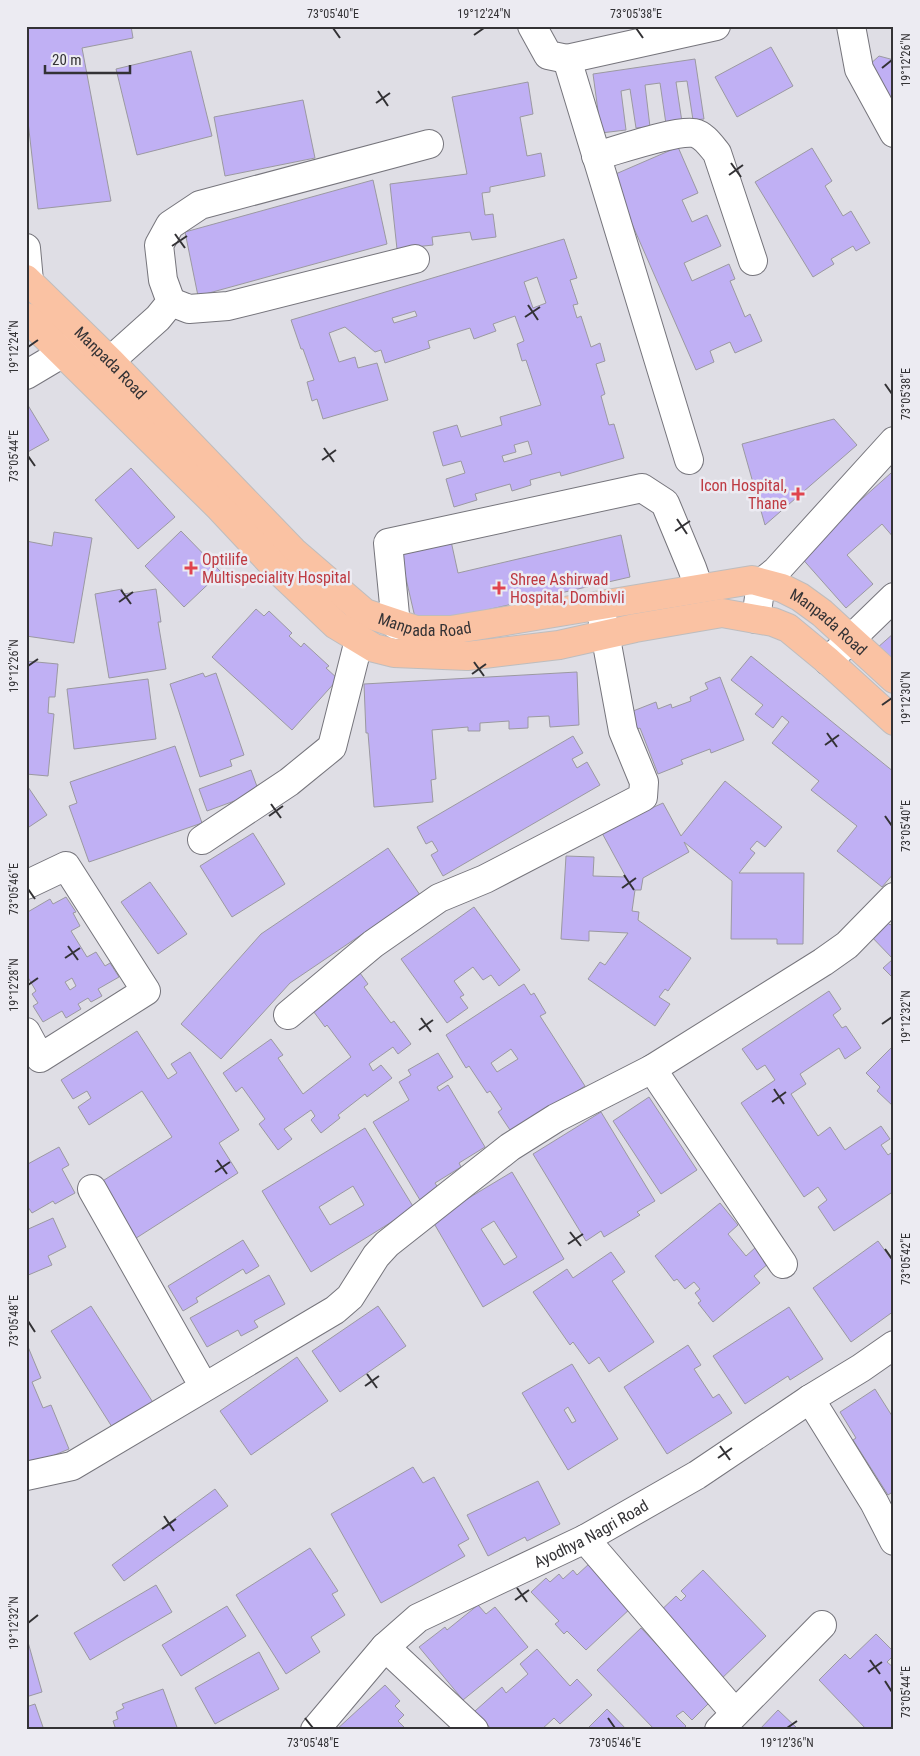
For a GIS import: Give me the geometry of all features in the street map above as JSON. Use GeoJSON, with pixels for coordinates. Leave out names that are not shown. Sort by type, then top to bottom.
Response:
{"type":"FeatureCollection","features":[{"type":"Feature","properties":{"kind":"main road","name":"Manpada Road"},"geometry":{"type":"LineString","coordinates":[[28,280],[110,360],[293,551],[365,613],[396,625],[416,630],[451,630],[752,580],[782,588],[800,597],[822,613],[894,679]]}},
{"type":"Feature","properties":{"kind":"main road","name":"Manpada Road"},"geometry":{"type":"LineString","coordinates":[[26,316],[218,506],[277,569],[336,625],[374,648],[394,653],[467,656],[559,645],[722,613],[773,622],[788,628],[828,661],[894,721]]}},
{"type":"Feature","properties":{"kind":"main road"},"geometry":{"type":"LineString","coordinates":[[394,653],[396,625]]}},
{"type":"Feature","properties":{"kind":"street"},"geometry":{"type":"LineString","coordinates":[[532,26],[548,55],[567,59],[716,26]]}},
{"type":"Feature","properties":{"kind":"street"},"geometry":{"type":"LineString","coordinates":[[852,26],[859,68],[894,132]]}},
{"type":"Feature","properties":{"kind":"street"},"geometry":{"type":"LineString","coordinates":[[567,59],[689,460]]}},
{"type":"Feature","properties":{"kind":"street"},"geometry":{"type":"LineString","coordinates":[[596,156],[678,134],[695,133],[707,141],[717,153],[753,261]]}},
{"type":"Feature","properties":{"kind":"street"},"geometry":{"type":"LineString","coordinates":[[171,302],[163,280],[159,245],[170,225],[200,205],[429,144]]}},
{"type":"Feature","properties":{"kind":"street"},"geometry":{"type":"LineString","coordinates":[[26,248],[28,280]]}},
{"type":"Feature","properties":{"kind":"street"},"geometry":{"type":"LineString","coordinates":[[171,302],[189,308],[228,306],[415,259]]}},
{"type":"Feature","properties":{"kind":"street"},"geometry":{"type":"LineString","coordinates":[[110,360],[158,318],[171,302]]}},
{"type":"Feature","properties":{"kind":"street"},"geometry":{"type":"LineString","coordinates":[[26,376],[63,353],[84,336]]}},
{"type":"Feature","properties":{"kind":"street"},"geometry":{"type":"LineString","coordinates":[[756,619],[761,583],[776,571],[894,440]]}},
{"type":"Feature","properties":{"kind":"street"},"geometry":{"type":"LineString","coordinates":[[396,625],[388,543],[642,488],[665,503],[699,588]]}},
{"type":"Feature","properties":{"kind":"street"},"geometry":{"type":"LineString","coordinates":[[828,661],[894,598]]}},
{"type":"Feature","properties":{"kind":"street"},"geometry":{"type":"LineString","coordinates":[[288,1014],[373,944],[439,898],[485,879],[643,797],[644,782],[623,731],[600,606]]}},
{"type":"Feature","properties":{"kind":"street"},"geometry":{"type":"LineString","coordinates":[[202,840],[289,782],[332,747],[360,640]]}},
{"type":"Feature","properties":{"kind":"street"},"geometry":{"type":"LineString","coordinates":[[26,885],[66,866],[146,991],[40,1058],[26,1032]]}},
{"type":"Feature","properties":{"kind":"street"},"geometry":{"type":"LineString","coordinates":[[26,1476],[72,1466],[335,1310],[350,1297],[376,1256],[387,1244],[510,1147],[556,1118],[652,1069],[823,962],[847,945],[894,897]]}},
{"type":"Feature","properties":{"kind":"street"},"geometry":{"type":"LineString","coordinates":[[652,1069],[783,1264]]}},
{"type":"Feature","properties":{"kind":"street"},"geometry":{"type":"LineString","coordinates":[[92,1188],[204,1387]]}},
{"type":"Feature","properties":{"kind":"street","name":"Ayodhya Nagri Road"},"geometry":{"type":"LineString","coordinates":[[315,1730],[385,1647],[418,1618],[585,1539],[698,1475],[810,1399],[861,1368],[894,1344]]}},
{"type":"Feature","properties":{"kind":"street"},"geometry":{"type":"LineString","coordinates":[[810,1399],[874,1502],[894,1541]]}},
{"type":"Feature","properties":{"kind":"street"},"geometry":{"type":"LineString","coordinates":[[585,1539],[727,1721],[822,1625]]}},
{"type":"Feature","properties":{"kind":"street"},"geometry":{"type":"LineString","coordinates":[[385,1647],[474,1730]]}},
{"type":"Feature","properties":{"kind":"building"},"geometry":{"type":"Polygon","coordinates":[[[26,26],[131,26],[133,38],[82,48],[111,201],[38,209],[26,104],[26,26]]]}},
{"type":"Feature","properties":{"kind":"building"},"geometry":{"type":"Polygon","coordinates":[[[771,47],[793,86],[737,117],[715,77],[771,47]]]}},
{"type":"Feature","properties":{"kind":"building"},"geometry":{"type":"Polygon","coordinates":[[[191,51],[212,136],[137,155],[116,69],[191,51]]]}},
{"type":"Feature","properties":{"kind":"building"},"geometry":{"type":"Polygon","coordinates":[[[879,56],[894,60],[894,104],[868,66],[879,56]]]}},
{"type":"Feature","properties":{"kind":"building"},"geometry":{"type":"Polygon","coordinates":[[[695,59],[704,119],[693,120],[687,81],[676,82],[682,122],[666,124],[660,83],[645,85],[650,127],[636,128],[630,89],[621,91],[626,130],[601,133],[593,74],[695,59]]]}},
{"type":"Feature","properties":{"kind":"building"},"geometry":{"type":"Polygon","coordinates":[[[528,82],[533,114],[520,117],[527,156],[541,153],[545,176],[490,187],[490,192],[482,193],[485,215],[493,214],[496,237],[472,240],[470,232],[432,237],[433,245],[397,249],[390,184],[467,174],[452,97],[528,82]]]}},
{"type":"Feature","properties":{"kind":"building"},"geometry":{"type":"Polygon","coordinates":[[[303,100],[315,158],[225,176],[214,117],[303,100]]]}},
{"type":"Feature","properties":{"kind":"building"},"geometry":{"type":"Polygon","coordinates":[[[678,147],[698,193],[682,200],[692,222],[707,215],[721,246],[684,263],[692,281],[729,264],[735,279],[730,281],[745,317],[750,314],[762,341],[735,353],[730,342],[710,351],[714,362],[696,370],[611,176],[678,147]]]}},
{"type":"Feature","properties":{"kind":"building"},"geometry":{"type":"Polygon","coordinates":[[[812,148],[832,181],[825,186],[843,216],[851,211],[870,243],[856,251],[853,246],[831,259],[834,264],[813,277],[755,182],[812,148]]]}},
{"type":"Feature","properties":{"kind":"building"},"geometry":{"type":"Polygon","coordinates":[[[373,180],[387,244],[198,296],[185,232],[373,180]]]}},
{"type":"Feature","properties":{"kind":"building"},"geometry":{"type":"Polygon","coordinates":[[[564,239],[577,278],[570,280],[578,304],[573,305],[577,318],[581,316],[591,347],[600,343],[605,361],[596,364],[605,394],[601,396],[609,425],[614,424],[624,458],[561,476],[560,472],[530,480],[531,485],[512,491],[510,484],[475,494],[477,500],[454,507],[446,479],[465,473],[461,461],[443,466],[433,432],[457,425],[461,437],[502,425],[500,417],[541,405],[526,360],[522,361],[517,344],[524,341],[515,316],[493,324],[496,331],[474,339],[470,328],[428,341],[430,348],[385,363],[381,350],[375,352],[345,327],[329,333],[339,362],[355,357],[358,368],[377,363],[388,400],[323,419],[317,399],[312,401],[307,382],[314,380],[291,320],[564,239]],[[537,277],[524,282],[533,308],[546,303],[537,277]],[[415,311],[392,318],[394,323],[417,316],[415,311]],[[528,441],[514,445],[516,452],[502,456],[504,462],[532,454],[528,441]]]}},
{"type":"Feature","properties":{"kind":"building"},"geometry":{"type":"Polygon","coordinates":[[[26,402],[49,440],[26,453],[26,402]]]}},
{"type":"Feature","properties":{"kind":"building"},"geometry":{"type":"Polygon","coordinates":[[[834,419],[857,445],[765,525],[742,444],[834,419]]]}},
{"type":"Feature","properties":{"kind":"building"},"geometry":{"type":"Polygon","coordinates":[[[131,468],[175,517],[138,549],[95,500],[131,468]]]}},
{"type":"Feature","properties":{"kind":"building"},"geometry":{"type":"Polygon","coordinates":[[[891,473],[894,476],[894,538],[882,524],[847,555],[873,584],[846,608],[799,555],[891,473]]]}},
{"type":"Feature","properties":{"kind":"building"},"geometry":{"type":"Polygon","coordinates":[[[181,531],[221,572],[184,607],[145,566],[181,531]]]}},
{"type":"Feature","properties":{"kind":"building"},"geometry":{"type":"Polygon","coordinates":[[[54,532],[92,538],[74,643],[26,636],[26,541],[52,546],[54,532]]]}},
{"type":"Feature","properties":{"kind":"building"},"geometry":{"type":"Polygon","coordinates":[[[621,535],[630,577],[417,626],[400,553],[451,541],[458,573],[621,535]]]}},
{"type":"Feature","properties":{"kind":"building"},"geometry":{"type":"Polygon","coordinates":[[[122,589],[123,594],[156,589],[161,622],[158,622],[166,669],[109,678],[95,594],[122,589]]]}},
{"type":"Feature","properties":{"kind":"building"},"geometry":{"type":"Polygon","coordinates":[[[256,609],[264,616],[269,611],[292,633],[289,636],[301,647],[304,643],[329,666],[326,668],[338,679],[292,730],[212,657],[256,609]]]}},
{"type":"Feature","properties":{"kind":"building"},"geometry":{"type":"Polygon","coordinates":[[[894,633],[894,666],[877,648],[894,633]]]}},
{"type":"Feature","properties":{"kind":"building"},"geometry":{"type":"Polygon","coordinates":[[[751,656],[894,772],[894,873],[882,887],[837,851],[857,826],[811,790],[819,781],[772,743],[789,722],[782,716],[773,728],[755,714],[763,705],[731,680],[751,656]]]}},
{"type":"Feature","properties":{"kind":"building"},"geometry":{"type":"Polygon","coordinates":[[[26,661],[58,664],[55,697],[49,697],[48,713],[54,714],[48,776],[26,774],[26,661]]]}},
{"type":"Feature","properties":{"kind":"building"},"geometry":{"type":"Polygon","coordinates":[[[577,672],[579,725],[550,727],[549,716],[528,717],[528,728],[509,729],[509,721],[480,723],[480,731],[468,731],[468,727],[432,730],[436,779],[431,780],[433,802],[374,807],[368,733],[366,733],[364,684],[577,672]]]}},
{"type":"Feature","properties":{"kind":"building"},"geometry":{"type":"Polygon","coordinates":[[[203,673],[205,677],[216,673],[244,755],[230,760],[232,766],[200,777],[170,684],[203,673]]]}},
{"type":"Feature","properties":{"kind":"building"},"geometry":{"type":"Polygon","coordinates":[[[720,677],[744,740],[711,753],[710,749],[681,760],[683,764],[658,774],[640,728],[635,730],[628,713],[656,702],[658,709],[671,704],[672,708],[691,701],[690,697],[708,689],[705,683],[720,677]]]}},
{"type":"Feature","properties":{"kind":"building"},"geometry":{"type":"Polygon","coordinates":[[[148,679],[156,739],[74,749],[67,689],[148,679]]]}},
{"type":"Feature","properties":{"kind":"building"},"geometry":{"type":"Polygon","coordinates":[[[573,736],[583,753],[572,759],[577,768],[587,762],[600,785],[443,876],[431,855],[438,851],[432,841],[426,844],[417,827],[573,736]]]}},
{"type":"Feature","properties":{"kind":"building"},"geometry":{"type":"Polygon","coordinates":[[[175,746],[202,823],[89,862],[69,806],[77,803],[70,782],[175,746]]]}},
{"type":"Feature","properties":{"kind":"building"},"geometry":{"type":"Polygon","coordinates":[[[251,770],[259,792],[207,811],[199,789],[251,770]]]}},
{"type":"Feature","properties":{"kind":"building"},"geometry":{"type":"Polygon","coordinates":[[[725,781],[782,827],[765,847],[757,841],[750,849],[755,853],[739,873],[804,873],[803,944],[777,944],[777,939],[731,939],[732,881],[684,842],[689,852],[643,878],[641,890],[635,890],[632,911],[639,912],[638,920],[691,958],[668,991],[665,989],[659,997],[670,1004],[655,1026],[588,979],[600,962],[605,965],[628,933],[589,931],[589,941],[561,939],[566,856],[594,857],[593,876],[626,877],[602,833],[650,799],[654,807],[663,803],[681,836],[725,781]]]}},
{"type":"Feature","properties":{"kind":"building"},"geometry":{"type":"Polygon","coordinates":[[[26,784],[47,815],[26,829],[26,784]]]}},
{"type":"Feature","properties":{"kind":"building"},"geometry":{"type":"Polygon","coordinates":[[[253,833],[285,884],[232,917],[200,866],[253,833]]]}},
{"type":"Feature","properties":{"kind":"building"},"geometry":{"type":"Polygon","coordinates":[[[388,848],[420,895],[290,983],[221,1059],[181,1024],[261,934],[388,848]]]}},
{"type":"Feature","properties":{"kind":"building"},"geometry":{"type":"Polygon","coordinates":[[[150,882],[187,934],[158,954],[121,902],[150,882]]]}},
{"type":"Feature","properties":{"kind":"building"},"geometry":{"type":"Polygon","coordinates":[[[66,897],[76,912],[73,913],[80,926],[71,931],[87,957],[96,952],[105,966],[110,963],[119,977],[98,989],[102,996],[91,1002],[88,998],[78,1004],[81,1009],[66,1018],[62,1011],[43,1022],[33,1006],[38,1003],[32,994],[36,991],[26,974],[26,913],[50,899],[53,904],[66,897]],[[72,978],[65,982],[70,990],[76,986],[72,978]]]}},
{"type":"Feature","properties":{"kind":"building"},"geometry":{"type":"Polygon","coordinates":[[[474,907],[520,970],[499,986],[491,975],[483,980],[473,967],[454,981],[464,995],[460,997],[468,1008],[447,1023],[401,959],[474,907]]]}},
{"type":"Feature","properties":{"kind":"building"},"geometry":{"type":"Polygon","coordinates":[[[883,918],[890,925],[894,922],[894,979],[883,968],[893,959],[868,933],[883,918]]]}},
{"type":"Feature","properties":{"kind":"building"},"geometry":{"type":"Polygon","coordinates":[[[360,973],[368,984],[364,987],[391,1023],[394,1021],[411,1044],[398,1054],[393,1047],[369,1064],[373,1071],[381,1065],[392,1078],[367,1097],[365,1094],[338,1115],[340,1118],[321,1133],[311,1120],[315,1116],[311,1110],[284,1129],[292,1139],[278,1150],[259,1124],[265,1119],[242,1087],[236,1092],[223,1073],[271,1039],[283,1055],[278,1058],[303,1094],[351,1057],[327,1025],[325,1027],[311,1008],[360,973]]]}},
{"type":"Feature","properties":{"kind":"building"},"geometry":{"type":"Polygon","coordinates":[[[524,984],[531,995],[534,993],[546,1013],[540,1016],[585,1086],[512,1133],[498,1112],[502,1109],[490,1091],[487,1093],[469,1066],[466,1068],[446,1035],[524,984]],[[511,1049],[491,1063],[497,1072],[518,1059],[511,1049]]]}},
{"type":"Feature","properties":{"kind":"building"},"geometry":{"type":"Polygon","coordinates":[[[829,991],[841,1009],[833,1015],[842,1028],[846,1026],[861,1048],[845,1059],[839,1048],[800,1074],[806,1084],[791,1094],[818,1136],[830,1127],[845,1150],[881,1126],[890,1139],[881,1145],[888,1155],[894,1151],[894,1191],[834,1231],[818,1207],[827,1200],[818,1187],[804,1197],[741,1103],[775,1080],[765,1065],[757,1070],[742,1049],[829,991]]]}},
{"type":"Feature","properties":{"kind":"building"},"geometry":{"type":"Polygon","coordinates":[[[137,1031],[168,1079],[177,1073],[171,1064],[190,1052],[239,1130],[219,1143],[238,1173],[130,1242],[101,1182],[172,1137],[142,1091],[89,1125],[78,1107],[91,1098],[87,1091],[73,1099],[61,1080],[137,1031]]]}},
{"type":"Feature","properties":{"kind":"building"},"geometry":{"type":"Polygon","coordinates":[[[894,1045],[894,1107],[877,1091],[880,1087],[866,1073],[894,1045]]]}},
{"type":"Feature","properties":{"kind":"building"},"geometry":{"type":"Polygon","coordinates":[[[438,1053],[453,1077],[437,1087],[439,1091],[448,1085],[485,1147],[459,1163],[461,1167],[435,1183],[439,1189],[420,1200],[373,1122],[409,1100],[399,1082],[411,1075],[408,1070],[438,1053]]]}},
{"type":"Feature","properties":{"kind":"building"},"geometry":{"type":"Polygon","coordinates":[[[649,1097],[697,1170],[661,1194],[613,1121],[649,1097]]]}},
{"type":"Feature","properties":{"kind":"building"},"geometry":{"type":"Polygon","coordinates":[[[601,1112],[655,1201],[637,1212],[640,1215],[604,1237],[601,1231],[586,1241],[533,1154],[601,1112]]]}},
{"type":"Feature","properties":{"kind":"building"},"geometry":{"type":"Polygon","coordinates":[[[365,1128],[414,1208],[311,1272],[262,1191],[365,1128]],[[353,1186],[319,1207],[330,1225],[364,1205],[353,1186]]]}},
{"type":"Feature","properties":{"kind":"building"},"geometry":{"type":"Polygon","coordinates":[[[59,1147],[69,1165],[62,1169],[75,1193],[55,1204],[53,1201],[32,1213],[26,1204],[26,1165],[59,1147]]]}},
{"type":"Feature","properties":{"kind":"building"},"geometry":{"type":"Polygon","coordinates":[[[512,1172],[564,1259],[483,1307],[432,1220],[512,1172]],[[494,1221],[481,1229],[504,1265],[517,1257],[494,1221]]]}},
{"type":"Feature","properties":{"kind":"building"},"geometry":{"type":"Polygon","coordinates":[[[720,1203],[738,1225],[728,1234],[746,1256],[756,1247],[769,1263],[754,1276],[760,1283],[713,1322],[698,1303],[701,1301],[695,1293],[700,1289],[694,1282],[685,1289],[677,1279],[674,1281],[655,1256],[720,1203]]]}},
{"type":"Feature","properties":{"kind":"building"},"geometry":{"type":"Polygon","coordinates":[[[53,1218],[66,1247],[48,1256],[52,1265],[26,1276],[26,1230],[53,1218]]]}},
{"type":"Feature","properties":{"kind":"building"},"geometry":{"type":"Polygon","coordinates":[[[243,1240],[259,1266],[246,1274],[243,1269],[196,1298],[198,1302],[183,1311],[168,1286],[243,1240]]]}},
{"type":"Feature","properties":{"kind":"building"},"geometry":{"type":"Polygon","coordinates":[[[878,1241],[894,1263],[894,1311],[851,1342],[813,1288],[878,1241]]]}},
{"type":"Feature","properties":{"kind":"building"},"geometry":{"type":"Polygon","coordinates":[[[611,1252],[625,1272],[612,1281],[654,1342],[609,1372],[599,1357],[589,1364],[573,1342],[570,1345],[533,1292],[567,1269],[573,1278],[611,1252]]]}},
{"type":"Feature","properties":{"kind":"building"},"geometry":{"type":"Polygon","coordinates":[[[269,1275],[285,1304],[254,1321],[258,1327],[241,1336],[238,1330],[207,1347],[190,1318],[269,1275]]]}},
{"type":"Feature","properties":{"kind":"building"},"geometry":{"type":"Polygon","coordinates":[[[91,1306],[154,1404],[114,1430],[51,1331],[91,1306]]]}},
{"type":"Feature","properties":{"kind":"building"},"geometry":{"type":"Polygon","coordinates":[[[378,1306],[406,1346],[340,1392],[312,1351],[378,1306]]]}},
{"type":"Feature","properties":{"kind":"building"},"geometry":{"type":"Polygon","coordinates":[[[789,1307],[823,1359],[790,1380],[788,1376],[745,1404],[713,1356],[789,1307]]]}},
{"type":"Feature","properties":{"kind":"building"},"geometry":{"type":"Polygon","coordinates":[[[26,1342],[41,1378],[32,1382],[43,1408],[51,1405],[69,1449],[26,1467],[26,1342]]]}},
{"type":"Feature","properties":{"kind":"building"},"geometry":{"type":"Polygon","coordinates":[[[688,1345],[701,1365],[694,1369],[713,1398],[719,1394],[732,1413],[667,1454],[624,1387],[688,1345]]]}},
{"type":"Feature","properties":{"kind":"building"},"geometry":{"type":"Polygon","coordinates":[[[297,1357],[328,1401],[251,1455],[220,1411],[297,1357]]]}},
{"type":"Feature","properties":{"kind":"building"},"geometry":{"type":"Polygon","coordinates":[[[572,1364],[618,1439],[568,1470],[522,1393],[572,1364]],[[568,1407],[564,1410],[572,1423],[576,1421],[568,1407]]]}},
{"type":"Feature","properties":{"kind":"building"},"geometry":{"type":"Polygon","coordinates":[[[875,1389],[894,1419],[894,1491],[888,1495],[853,1440],[856,1438],[840,1412],[875,1389]]]}},
{"type":"Feature","properties":{"kind":"building"},"geometry":{"type":"Polygon","coordinates":[[[413,1467],[423,1483],[434,1477],[469,1539],[458,1545],[465,1556],[381,1603],[331,1514],[413,1467]]]}},
{"type":"Feature","properties":{"kind":"building"},"geometry":{"type":"Polygon","coordinates":[[[538,1481],[560,1524],[527,1541],[525,1537],[488,1556],[467,1515],[538,1481]]]}},
{"type":"Feature","properties":{"kind":"building"},"geometry":{"type":"Polygon","coordinates":[[[215,1489],[228,1506],[124,1581],[112,1565],[215,1489]]]}},
{"type":"Feature","properties":{"kind":"building"},"geometry":{"type":"Polygon","coordinates":[[[310,1548],[338,1591],[332,1594],[345,1615],[311,1637],[320,1652],[286,1674],[236,1595],[310,1548]]]}},
{"type":"Feature","properties":{"kind":"building"},"geometry":{"type":"Polygon","coordinates":[[[590,1563],[632,1607],[586,1650],[567,1631],[564,1634],[555,1624],[559,1621],[531,1592],[546,1578],[550,1582],[559,1574],[563,1579],[573,1570],[577,1575],[590,1563]]]}},
{"type":"Feature","properties":{"kind":"building"},"geometry":{"type":"Polygon","coordinates":[[[703,1570],[766,1636],[718,1682],[655,1616],[676,1596],[681,1601],[686,1596],[681,1591],[703,1570]]]}},
{"type":"Feature","properties":{"kind":"building"},"geometry":{"type":"Polygon","coordinates":[[[156,1585],[172,1612],[90,1660],[74,1633],[156,1585]]]}},
{"type":"Feature","properties":{"kind":"building"},"geometry":{"type":"Polygon","coordinates":[[[478,1605],[486,1614],[495,1607],[528,1647],[463,1700],[419,1647],[445,1627],[447,1630],[478,1605]]]}},
{"type":"Feature","properties":{"kind":"building"},"geometry":{"type":"Polygon","coordinates":[[[227,1606],[246,1636],[181,1676],[162,1645],[227,1606]]]}},
{"type":"Feature","properties":{"kind":"building"},"geometry":{"type":"Polygon","coordinates":[[[641,1628],[711,1701],[692,1720],[683,1711],[676,1716],[686,1726],[682,1730],[655,1730],[597,1670],[641,1628]]]}},
{"type":"Feature","properties":{"kind":"building"},"geometry":{"type":"Polygon","coordinates":[[[876,1634],[894,1652],[894,1655],[887,1662],[894,1668],[894,1723],[891,1726],[894,1730],[867,1730],[819,1680],[845,1654],[850,1659],[876,1634]]]}},
{"type":"Feature","properties":{"kind":"building"},"geometry":{"type":"Polygon","coordinates":[[[26,1635],[42,1692],[26,1697],[26,1635]]]}},
{"type":"Feature","properties":{"kind":"building"},"geometry":{"type":"Polygon","coordinates":[[[537,1649],[570,1686],[577,1679],[592,1695],[560,1724],[554,1718],[541,1730],[492,1730],[475,1711],[502,1687],[506,1693],[528,1674],[520,1664],[537,1649]]]}},
{"type":"Feature","properties":{"kind":"building"},"geometry":{"type":"Polygon","coordinates":[[[259,1652],[279,1689],[215,1724],[195,1688],[259,1652]]]}},
{"type":"Feature","properties":{"kind":"building"},"geometry":{"type":"Polygon","coordinates":[[[385,1685],[400,1701],[395,1706],[404,1715],[398,1721],[405,1728],[404,1730],[336,1730],[385,1685]]]}},
{"type":"Feature","properties":{"kind":"building"},"geometry":{"type":"Polygon","coordinates":[[[163,1689],[178,1730],[116,1730],[113,1721],[118,1719],[116,1712],[124,1708],[122,1704],[163,1689]]]}},
{"type":"Feature","properties":{"kind":"building"},"geometry":{"type":"Polygon","coordinates":[[[35,1704],[44,1730],[26,1730],[26,1707],[35,1704]]]}},
{"type":"Feature","properties":{"kind":"building"},"geometry":{"type":"Polygon","coordinates":[[[607,1709],[627,1730],[586,1730],[607,1709]]]}},
{"type":"Feature","properties":{"kind":"building"},"geometry":{"type":"Polygon","coordinates":[[[778,1710],[799,1730],[759,1730],[778,1710]]]}},
{"type":"Feature","properties":{"kind":"place","name":"Icon Hospital, Thane"},"geometry":{"type":"Point","coordinates":[798,494]}},
{"type":"Feature","properties":{"kind":"place","name":"Optilife Multispeciality Hospital"},"geometry":{"type":"Point","coordinates":[191,568]}},
{"type":"Feature","properties":{"kind":"place","name":"Shree Ashirwad Hospital, Dombivli"},"geometry":{"type":"Point","coordinates":[499,588]}}]}
